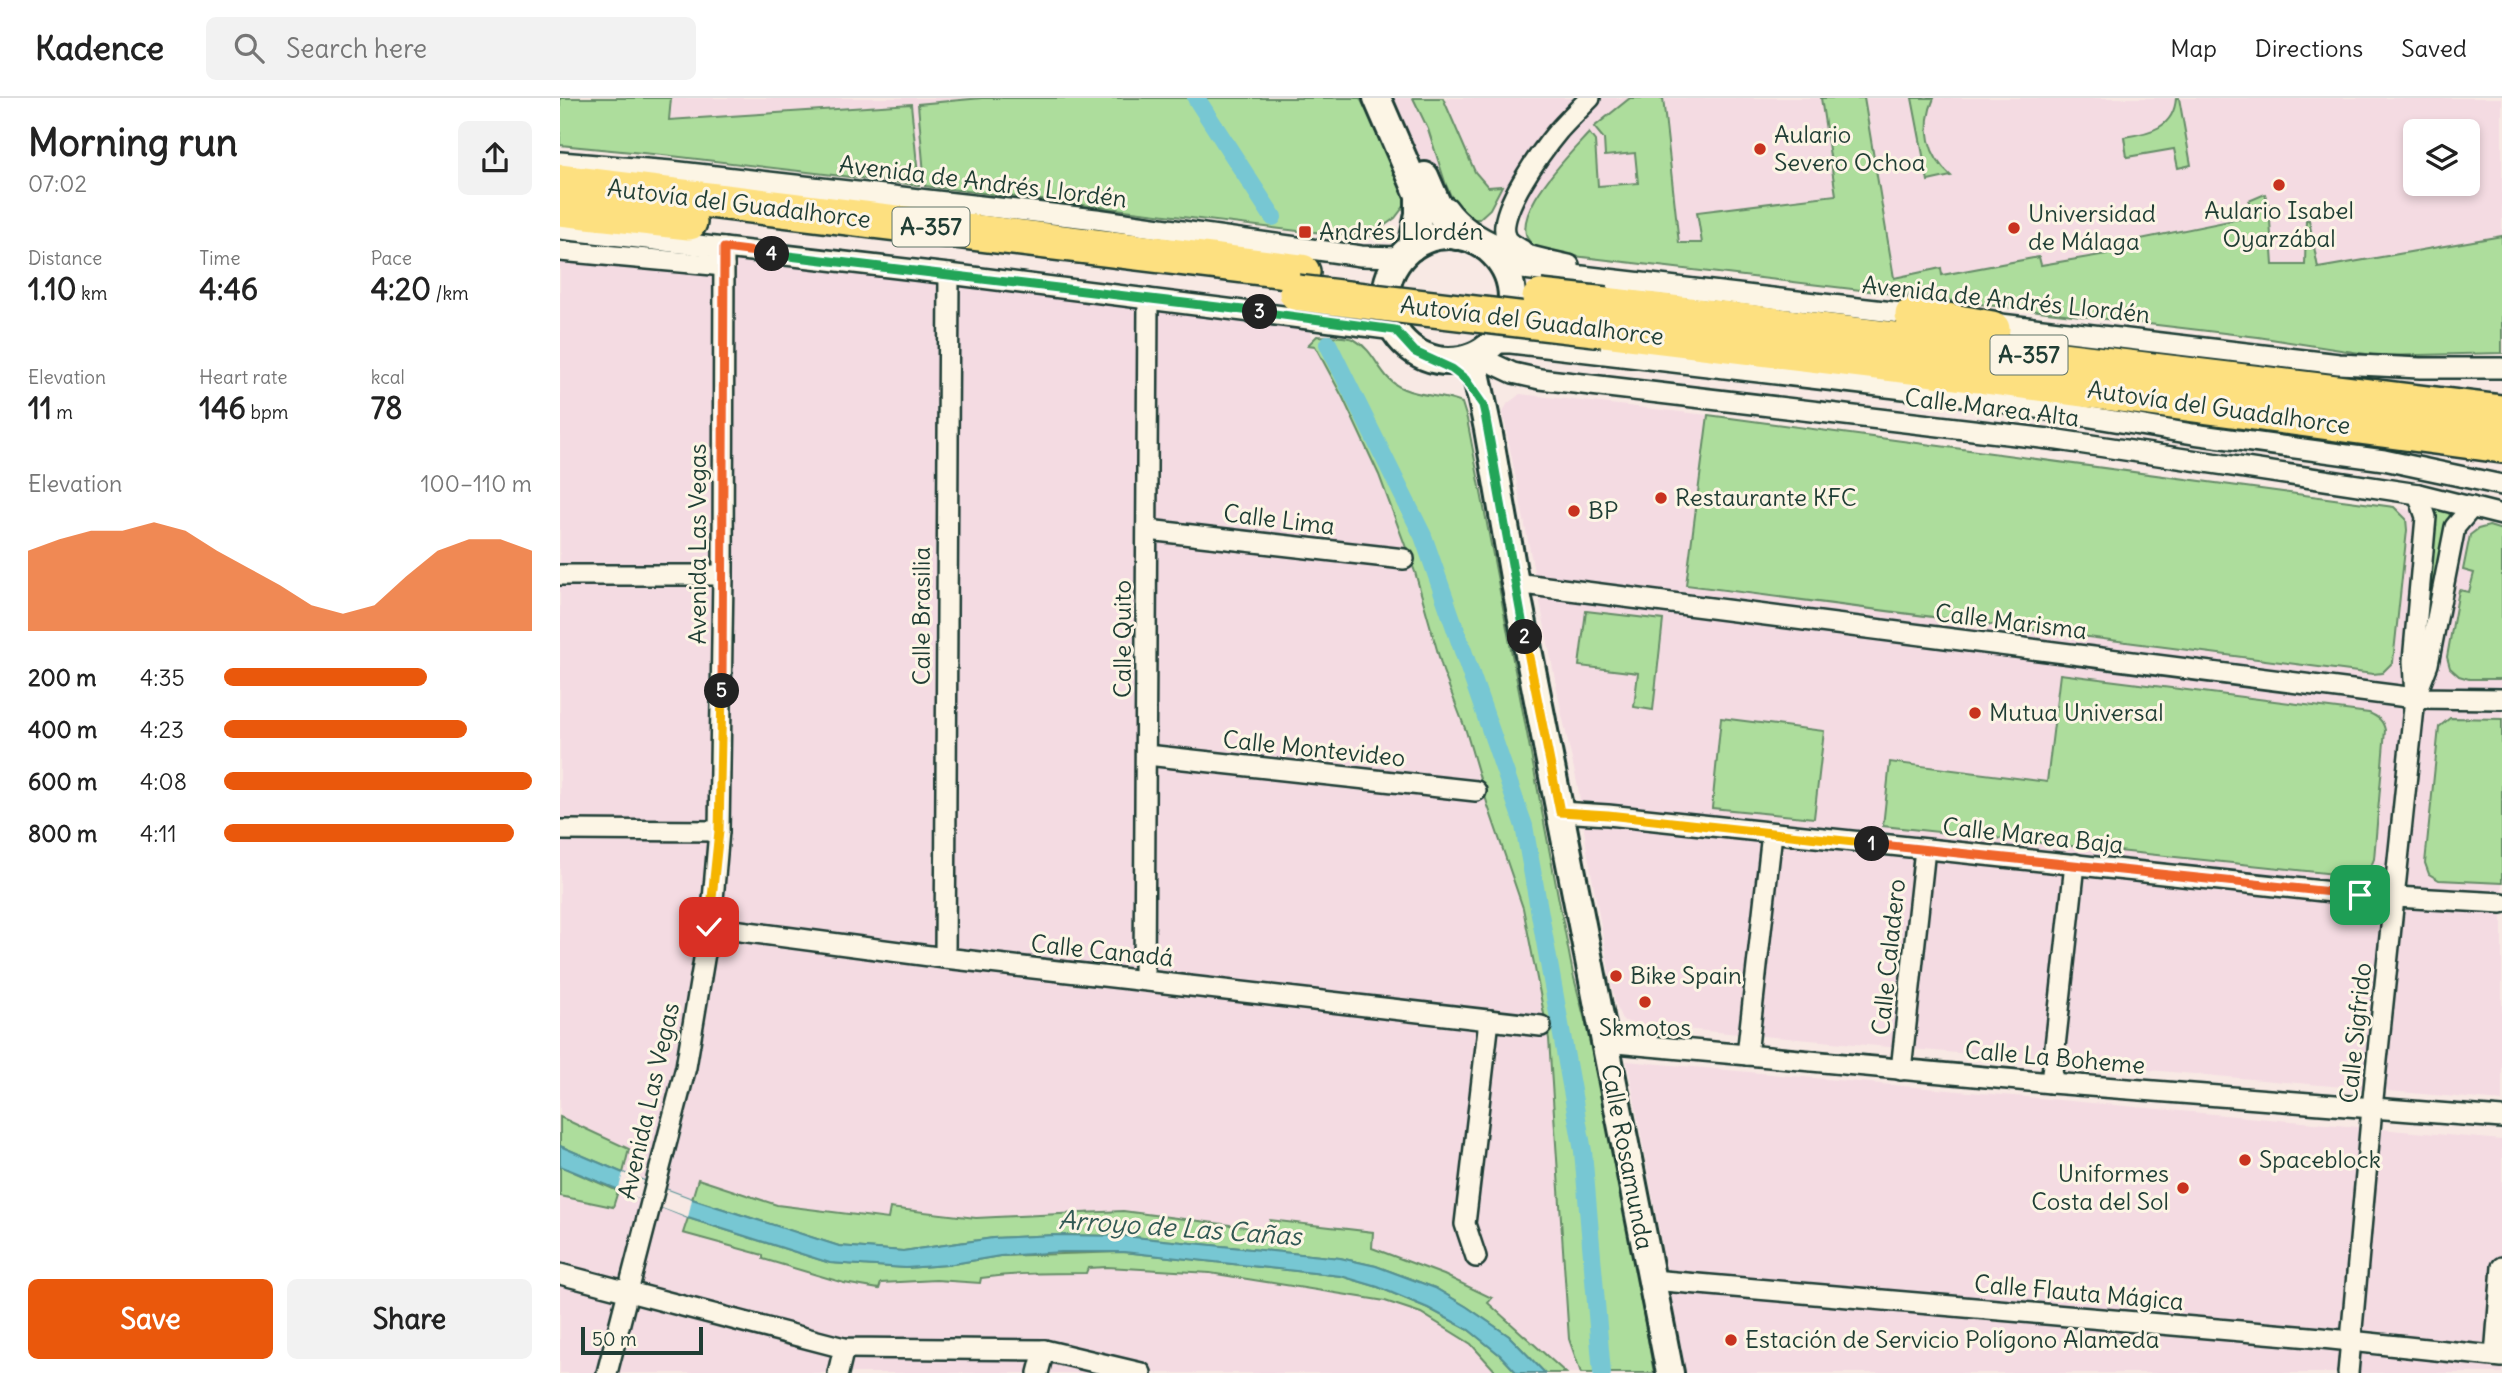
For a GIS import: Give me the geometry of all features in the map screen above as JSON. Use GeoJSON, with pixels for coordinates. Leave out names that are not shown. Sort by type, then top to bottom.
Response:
{"type":"FeatureCollection","features":[{"type":"Feature","properties":{"kind":"highway"},"geometry":{"type":"LineString","coordinates":[[560,169],[671,171]]}},
{"type":"Feature","properties":{"kind":"highway","name":"Autovía del Guadalhorce"},"geometry":{"type":"LineString","coordinates":[[560,182],[1299,283]]}},
{"type":"Feature","properties":{"kind":"highway","name":"Autovía del Guadalhorce"},"geometry":{"type":"LineString","coordinates":[[560,208],[1299,283],[2502,413]]}},
{"type":"Feature","properties":{"kind":"highway"},"geometry":{"type":"LineString","coordinates":[[1913,315],[2249,369],[2451,407]]}},
{"type":"Feature","properties":{"kind":"highway","name":"Autovía del Guadalhorce"},"geometry":{"type":"LineString","coordinates":[[1604,317],[1918,367],[2502,445]]}},
{"type":"Feature","properties":{"kind":"highway"},"geometry":{"type":"LineString","coordinates":[[1964,396],[2291,425],[2358,427]]}},
{"type":"Feature","properties":{"kind":"main road"},"geometry":{"type":"LineString","coordinates":[[1377,98],[1419,194],[1419,214],[1406,252],[1388,281],[1387,309],[1395,330],[1415,352],[1429,359],[1441,362],[1481,352],[1508,323],[1511,312],[1510,281],[1505,267],[1488,248],[1457,236],[1431,238],[1406,252]]}},
{"type":"Feature","properties":{"kind":"main road"},"geometry":{"type":"LineString","coordinates":[[1390,98],[1444,220],[1457,236]]}},
{"type":"Feature","properties":{"kind":"main road","name":"Calle Rosamunda"},"geometry":{"type":"LineString","coordinates":[[1481,352],[1475,369],[1670,1373]]}},
{"type":"Feature","properties":{"kind":"main road","name":"Calle Rosamunda"},"geometry":{"type":"LineString","coordinates":[[1441,362],[1465,379],[1483,405]]}},
{"type":"Feature","properties":{"kind":"street"},"geometry":{"type":"LineString","coordinates":[[1533,257],[1508,239],[1505,230],[1511,204],[1558,131],[1590,98]]}},
{"type":"Feature","properties":{"kind":"street","name":"Avenida de Andrés Llordén"},"geometry":{"type":"LineString","coordinates":[[560,162],[671,171],[1096,219],[1361,256],[1406,252]]}},
{"type":"Feature","properties":{"kind":"street"},"geometry":{"type":"LineString","coordinates":[[1421,167],[1458,220],[1500,246],[1533,257],[1680,288]]}},
{"type":"Feature","properties":{"kind":"street"},"geometry":{"type":"LineString","coordinates":[[560,229],[724,257]]}},
{"type":"Feature","properties":{"kind":"street"},"geometry":{"type":"LineString","coordinates":[[560,251],[724,257],[949,274],[1395,330]]}},
{"type":"Feature","properties":{"kind":"street","name":"Avenida Las Vegas"},"geometry":{"type":"LineString","coordinates":[[607,1373],[626,1292],[687,1067],[709,927],[719,831],[724,257]]}},
{"type":"Feature","properties":{"kind":"street","name":"Avenida de Andrés Llordén"},"geometry":{"type":"LineString","coordinates":[[1505,267],[2339,364],[2420,369],[2502,368]]}},
{"type":"Feature","properties":{"kind":"street","name":"Calle Brasilia"},"geometry":{"type":"LineString","coordinates":[[945,958],[949,274]]}},
{"type":"Feature","properties":{"kind":"street","name":"Calle Quito"},"geometry":{"type":"LineString","coordinates":[[1144,979],[1148,299]]}},
{"type":"Feature","properties":{"kind":"street"},"geometry":{"type":"LineString","coordinates":[[1481,352],[1511,343],[1964,396],[2193,434],[2384,460],[2502,485]]}},
{"type":"Feature","properties":{"kind":"street","name":"Calle Marea Alta"},"geometry":{"type":"LineString","coordinates":[[1481,352],[1513,373],[1540,379],[2058,440],[2418,494],[2502,515]]}},
{"type":"Feature","properties":{"kind":"street","name":"Calle Sigfrido"},"geometry":{"type":"LineString","coordinates":[[2348,1373],[2372,1108],[2415,698],[2413,661],[2426,517],[2418,494]]}},
{"type":"Feature","properties":{"kind":"street","name":"Calle Sigfrido"},"geometry":{"type":"LineString","coordinates":[[2415,698],[2428,664],[2455,527],[2472,507]]}},
{"type":"Feature","properties":{"kind":"street","name":"Calle Lima"},"geometry":{"type":"LineString","coordinates":[[1148,530],[1404,559]]}},
{"type":"Feature","properties":{"kind":"street"},"geometry":{"type":"LineString","coordinates":[[560,575],[723,575]]}},
{"type":"Feature","properties":{"kind":"street","name":"Calle Marisma"},"geometry":{"type":"LineString","coordinates":[[1515,583],[2415,698],[2502,699]]}},
{"type":"Feature","properties":{"kind":"street","name":"Calle Montevideo"},"geometry":{"type":"LineString","coordinates":[[1147,755],[1476,791]]}},
{"type":"Feature","properties":{"kind":"street","name":"Calle Marea Baja"},"geometry":{"type":"LineString","coordinates":[[1560,812],[2396,898],[2502,903]]}},
{"type":"Feature","properties":{"kind":"street"},"geometry":{"type":"LineString","coordinates":[[560,830],[719,831]]}},
{"type":"Feature","properties":{"kind":"street"},"geometry":{"type":"LineString","coordinates":[[1747,1055],[1772,833]]}},
{"type":"Feature","properties":{"kind":"street","name":"Calle Caladero"},"geometry":{"type":"LineString","coordinates":[[1901,1070],[1925,849]]}},
{"type":"Feature","properties":{"kind":"street"},"geometry":{"type":"LineString","coordinates":[[2051,1083],[2075,864]]}},
{"type":"Feature","properties":{"kind":"street","name":"Calle Canadá"},"geometry":{"type":"LineString","coordinates":[[709,927],[945,958],[1541,1026]]}},
{"type":"Feature","properties":{"kind":"street"},"geometry":{"type":"LineString","coordinates":[[1476,1257],[1465,1224],[1489,1020]]}},
{"type":"Feature","properties":{"kind":"street","name":"Calle La Boheme"},"geometry":{"type":"LineString","coordinates":[[1605,1042],[2051,1083],[2502,1118]]}},
{"type":"Feature","properties":{"kind":"street"},"geometry":{"type":"LineString","coordinates":[[2498,1356],[2502,1267]]}},
{"type":"Feature","properties":{"kind":"street"},"geometry":{"type":"LineString","coordinates":[[560,1274],[844,1348],[1044,1350],[1140,1373]]}},
{"type":"Feature","properties":{"kind":"street","name":"Calle Flauta Mágica"},"geometry":{"type":"LineString","coordinates":[[1652,1280],[2498,1356]]}},
{"type":"Feature","properties":{"kind":"street"},"geometry":{"type":"LineString","coordinates":[[838,1373],[844,1348]]}},
{"type":"Feature","properties":{"kind":"street"},"geometry":{"type":"LineString","coordinates":[[1038,1373],[1044,1350]]}},
{"type":"Feature","properties":{"kind":"shaded area","name":"Universidad de Málaga"},"geometry":{"type":"Polygon","coordinates":[[[560,98],[2502,98],[2502,353],[2379,356],[2258,337],[1674,268],[1533,245],[1527,234],[1526,219],[1497,197],[1490,209],[1479,219],[1456,208],[1445,185],[1411,197],[1395,218],[1370,236],[560,145],[560,98]]]}},
{"type":"Feature","properties":{"kind":"shaded area"},"geometry":{"type":"Polygon","coordinates":[[[560,243],[688,254],[761,246],[1300,312],[1379,475],[1415,572],[1443,671],[1466,731],[1523,908],[1549,1039],[1569,1339],[1581,1373],[560,1373],[560,243]]]}},
{"type":"Feature","properties":{"kind":"shaded area"},"geometry":{"type":"Polygon","coordinates":[[[1520,394],[1708,415],[2394,507],[2502,530],[2502,1101],[1638,1025],[1622,1020],[1615,1002],[1578,787],[1503,413],[1507,404],[1520,394]]]}},
{"type":"Feature","properties":{"kind":"shaded area"},"geometry":{"type":"Polygon","coordinates":[[[1627,1061],[2502,1140],[2502,1373],[1686,1373],[1627,1061]]]}},
{"type":"Feature","properties":{"kind":"green space"},"geometry":{"type":"Polygon","coordinates":[[[560,98],[671,98],[669,120],[911,104],[919,185],[560,145],[560,98]]]}},
{"type":"Feature","properties":{"kind":"green space"},"geometry":{"type":"Polygon","coordinates":[[[982,98],[1360,98],[1411,197],[1395,218],[1370,236],[1298,231],[925,186],[918,104],[982,98]]]}},
{"type":"Feature","properties":{"kind":"green space"},"geometry":{"type":"Polygon","coordinates":[[[1413,98],[1443,98],[1475,172],[1488,187],[1502,186],[1490,209],[1479,219],[1472,219],[1456,208],[1428,129],[1413,98]]]}},
{"type":"Feature","properties":{"kind":"green space"},"geometry":{"type":"Polygon","coordinates":[[[1630,98],[1663,98],[1679,243],[1702,243],[1697,212],[1836,195],[1821,98],[1864,98],[1894,278],[1941,268],[1942,275],[2039,257],[2041,265],[2107,254],[2106,246],[2249,217],[2249,201],[2265,194],[2269,206],[2273,265],[2305,265],[2306,220],[2309,220],[2318,268],[2502,236],[2502,353],[2379,356],[2258,337],[1541,250],[1528,240],[1525,226],[1530,209],[1553,173],[1589,133],[1595,141],[1598,186],[1638,183],[1635,153],[1605,156],[1604,139],[1594,127],[1630,98]]]}},
{"type":"Feature","properties":{"kind":"green space"},"geometry":{"type":"Polygon","coordinates":[[[1912,98],[1934,98],[1928,120],[1929,140],[1937,159],[1951,176],[1928,181],[1912,98]]]}},
{"type":"Feature","properties":{"kind":"green space"},"geometry":{"type":"Polygon","coordinates":[[[2176,98],[2179,98],[2191,165],[2178,168],[2174,149],[2127,157],[2124,137],[2151,131],[2166,122],[2171,116],[2176,98]]]}},
{"type":"Feature","properties":{"kind":"green space"},"geometry":{"type":"Polygon","coordinates":[[[1317,336],[1351,338],[1368,351],[1396,385],[1411,392],[1462,403],[1573,974],[1605,1097],[1654,1373],[1581,1373],[1569,1339],[1549,1039],[1523,908],[1466,731],[1443,671],[1415,572],[1379,475],[1343,398],[1315,346],[1308,345],[1317,336]]]}},
{"type":"Feature","properties":{"kind":"green space"},"geometry":{"type":"Polygon","coordinates":[[[1708,415],[2394,507],[2406,519],[2407,530],[2393,662],[2382,673],[2373,674],[1686,585],[1708,415]]]}},
{"type":"Feature","properties":{"kind":"green space"},"geometry":{"type":"Polygon","coordinates":[[[2436,508],[2449,511],[2450,518],[2423,654],[2432,511],[2436,508]]]}},
{"type":"Feature","properties":{"kind":"green space"},"geometry":{"type":"Polygon","coordinates":[[[2489,526],[2502,530],[2502,679],[2469,679],[2459,676],[2450,668],[2447,657],[2459,590],[2469,592],[2474,573],[2463,570],[2470,535],[2489,526]]]}},
{"type":"Feature","properties":{"kind":"green space"},"geometry":{"type":"Polygon","coordinates":[[[1586,611],[1663,620],[1653,710],[1634,707],[1638,673],[1579,666],[1586,611]]]}},
{"type":"Feature","properties":{"kind":"green space"},"geometry":{"type":"Polygon","coordinates":[[[2060,674],[2369,713],[2375,716],[2385,730],[2374,859],[2371,866],[2365,873],[2354,876],[1977,836],[1977,827],[1958,825],[1957,834],[1883,826],[1890,762],[2047,782],[2060,674]]]}},
{"type":"Feature","properties":{"kind":"green space"},"geometry":{"type":"Polygon","coordinates":[[[1721,718],[1824,731],[1814,818],[1712,808],[1721,718]]]}},
{"type":"Feature","properties":{"kind":"green space"},"geometry":{"type":"Polygon","coordinates":[[[2450,718],[2502,719],[2502,883],[2439,880],[2429,874],[2425,863],[2439,727],[2450,718]]]}},
{"type":"Feature","properties":{"kind":"green space"},"geometry":{"type":"Polygon","coordinates":[[[560,1117],[629,1149],[623,1173],[560,1146],[560,1117]]]}},
{"type":"Feature","properties":{"kind":"green space"},"geometry":{"type":"Polygon","coordinates":[[[560,1166],[618,1191],[613,1207],[560,1196],[560,1166]]]}},
{"type":"Feature","properties":{"kind":"green space"},"geometry":{"type":"Polygon","coordinates":[[[698,1179],[777,1205],[888,1219],[890,1208],[976,1218],[1123,1211],[1268,1230],[1270,1220],[1373,1232],[1372,1248],[1444,1275],[1492,1298],[1488,1303],[1566,1373],[1545,1373],[1509,1336],[1467,1307],[1435,1288],[1376,1266],[1340,1258],[1124,1236],[993,1238],[903,1251],[839,1246],[692,1199],[698,1179]]]}},
{"type":"Feature","properties":{"kind":"green space"},"geometry":{"type":"Polygon","coordinates":[[[688,1218],[830,1263],[906,1268],[947,1265],[1000,1256],[1124,1252],[1341,1276],[1378,1287],[1428,1308],[1469,1330],[1517,1373],[1497,1373],[1471,1344],[1421,1313],[1385,1301],[1210,1273],[1107,1267],[1088,1268],[1086,1273],[981,1278],[980,1283],[936,1280],[881,1283],[879,1289],[844,1283],[763,1259],[763,1255],[683,1233],[688,1218]]]}},
{"type":"Feature","properties":{"kind":"water"},"geometry":{"type":"Polygon","coordinates":[[[560,1146],[692,1199],[839,1246],[903,1251],[993,1238],[1124,1236],[1340,1258],[1376,1266],[1435,1288],[1467,1307],[1509,1336],[1545,1373],[1517,1373],[1469,1330],[1428,1308],[1378,1287],[1341,1276],[1124,1252],[1000,1256],[947,1265],[906,1268],[830,1263],[688,1218],[560,1166],[560,1146]]]}},
{"type":"Feature","properties":{"kind":"pier"},"geometry":{"type":"Polygon","coordinates":[[[623,1173],[692,1199],[688,1218],[618,1191],[623,1173]]]}},
{"type":"Feature","properties":{"kind":"waterway"},"geometry":{"type":"LineString","coordinates":[[1196,98],[1273,217]]}},
{"type":"Feature","properties":{"kind":"waterway"},"geometry":{"type":"LineString","coordinates":[[1328,344],[1423,536],[1524,826],[1583,1151],[1602,1373]]}},
{"type":"Feature","properties":{"kind":"place","name":"Aulario Severo Ochoa"},"geometry":{"type":"Point","coordinates":[1760,149]}},
{"type":"Feature","properties":{"kind":"place","name":"Aulario Isabel Oyarzábal"},"geometry":{"type":"Point","coordinates":[2279,185]}},
{"type":"Feature","properties":{"kind":"place","name":"Universidad de Málaga"},"geometry":{"type":"Point","coordinates":[2014,228]}},
{"type":"Feature","properties":{"kind":"place","name":"Andrés Llordén"},"geometry":{"type":"Point","coordinates":[1305,232]}},
{"type":"Feature","properties":{"kind":"place","name":"Restaurante KFC"},"geometry":{"type":"Point","coordinates":[1661,498]}},
{"type":"Feature","properties":{"kind":"place","name":"BP"},"geometry":{"type":"Point","coordinates":[1574,511]}},
{"type":"Feature","properties":{"kind":"place","name":"Mutua Universal"},"geometry":{"type":"Point","coordinates":[1975,713]}},
{"type":"Feature","properties":{"kind":"place","name":"Bike Spain"},"geometry":{"type":"Point","coordinates":[1616,976]}},
{"type":"Feature","properties":{"kind":"place","name":"Skmotos"},"geometry":{"type":"Point","coordinates":[1645,1002]}},
{"type":"Feature","properties":{"kind":"place","name":"Spaceblock"},"geometry":{"type":"Point","coordinates":[2245,1160]}},
{"type":"Feature","properties":{"kind":"place","name":"Uniformes Costa del Sol"},"geometry":{"type":"Point","coordinates":[2183,1188]}},
{"type":"Feature","properties":{"kind":"place","name":"Estación de Servicio Polígono Alameda"},"geometry":{"type":"Point","coordinates":[1731,1340]}},
{"type":"Feature","properties":{"kind":"route"},"geometry":{"type":"LineString","coordinates":[[709,927],[719,831],[724,248],[1395,330],[1415,352],[1441,362],[1465,379],[1483,405],[1560,812],[2360,895]]}},
{"type":"Feature","properties":{"kind":"water label","name":"Arroyo de Las Cañas"},"geometry":{"type":"Point","coordinates":[1180,1228]}}]}
